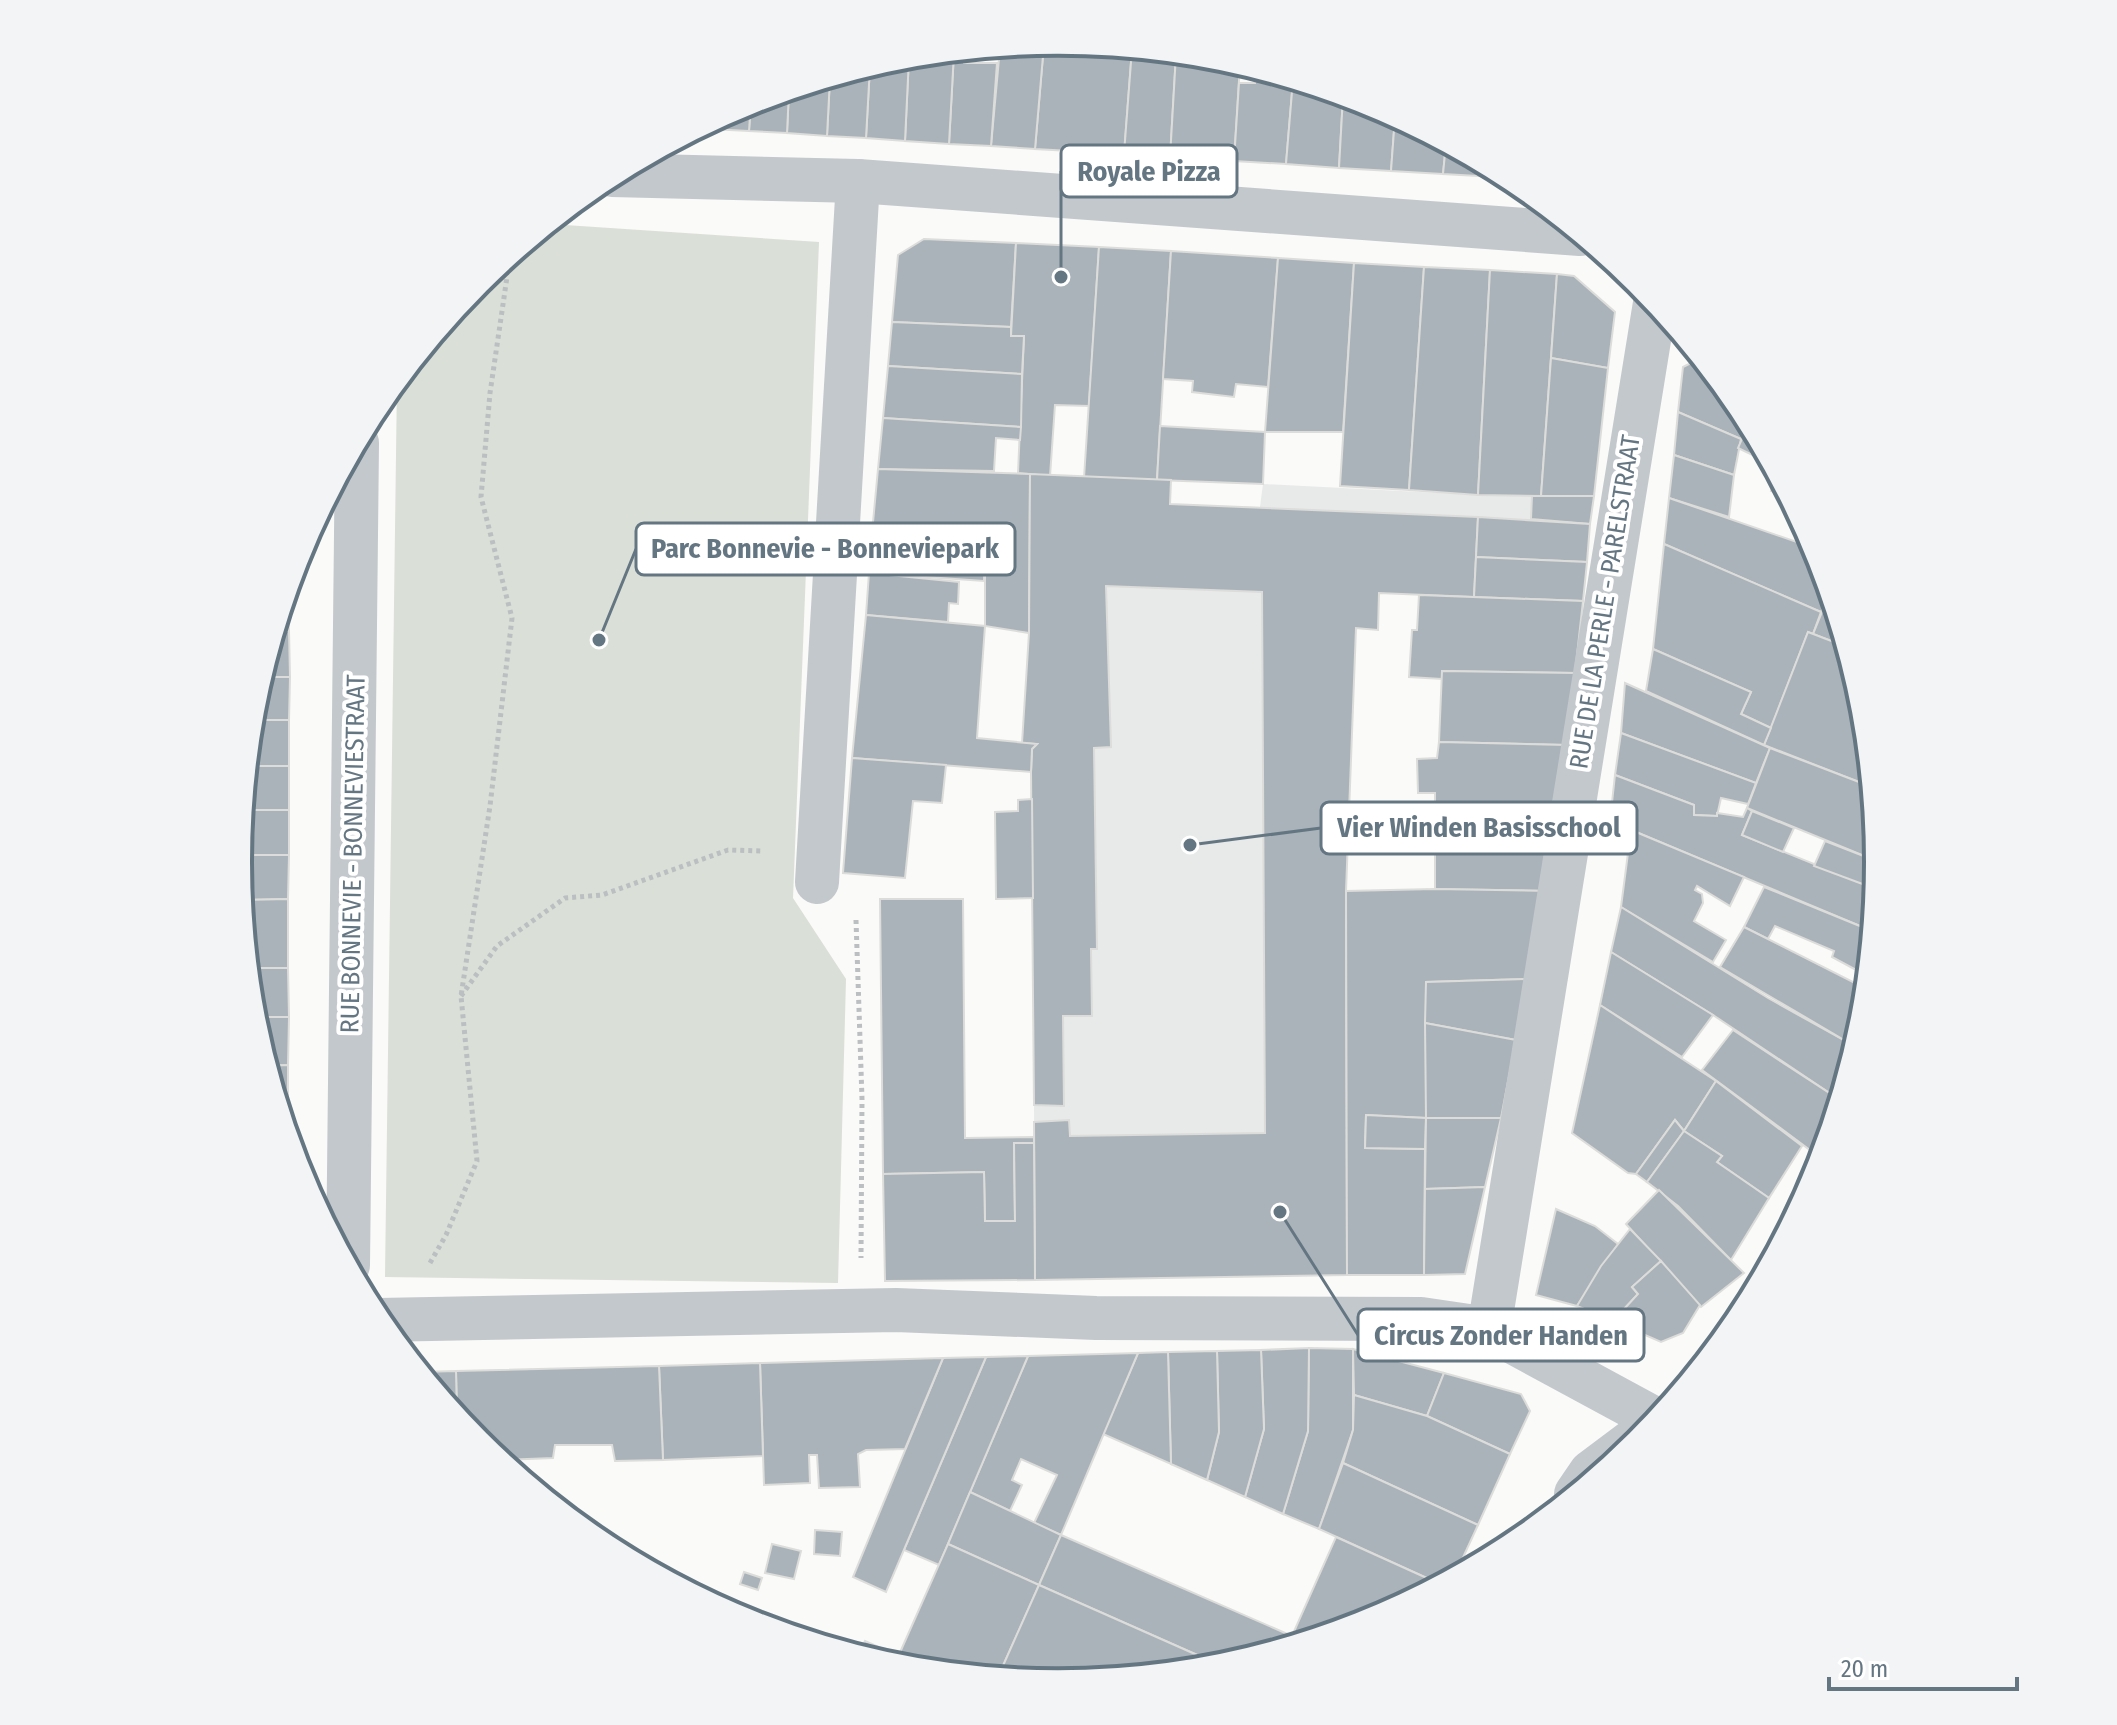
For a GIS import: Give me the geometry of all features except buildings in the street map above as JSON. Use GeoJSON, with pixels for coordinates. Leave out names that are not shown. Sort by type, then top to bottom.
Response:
{"type":"FeatureCollection","features":[{"type":"Feature","properties":{"kind":"street"},"geometry":{"type":"LineString","coordinates":[[636,176],[858,181],[1561,233]]}},
{"type":"Feature","properties":{"kind":"street"},"geometry":{"type":"LineString","coordinates":[[818,867],[858,181]]}},
{"type":"Feature","properties":{"kind":"street","name":"RUE DE LA PERLE - PARELSTRAAT"},"geometry":{"type":"LineString","coordinates":[[1489,1329],[1653,318]]}},
{"type":"Feature","properties":{"kind":"street","name":"RUE BONNEVIE - BONNEVIESTRAAT"},"geometry":{"type":"LineString","coordinates":[[348,1244],[357,465]]}},
{"type":"Feature","properties":{"kind":"street"},"geometry":{"type":"LineString","coordinates":[[394,1320],[860,1311],[1096,1318],[1421,1319],[1489,1329],[1646,1414]]}},
{"type":"Feature","properties":{"kind":"path"},"geometry":{"type":"LineString","coordinates":[[423,1274],[446,1235],[477,1161],[461,996],[490,806],[512,618],[481,497],[490,393],[507,275]]}},
{"type":"Feature","properties":{"kind":"path"},"geometry":{"type":"LineString","coordinates":[[461,996],[497,946],[565,898],[602,895],[728,850],[818,867],[809,911],[855,910],[862,1099],[860,1311]]}},
{"type":"Feature","properties":{"kind":"shaded area"},"geometry":{"type":"Polygon","coordinates":[[[565,225],[819,242],[793,898],[846,979],[838,1283],[385,1277],[397,402],[452,331],[488,292],[565,225]]]}},
{"type":"Feature","properties":{"kind":"shaded area"},"geometry":{"type":"Polygon","coordinates":[[[1030,474],[1171,480],[1171,504],[1260,507],[1263,484],[1478,495],[1594,496],[1590,524],[1479,517],[1379,593],[1378,630],[1356,629],[1346,891],[1347,1275],[1035,1280],[1032,749],[1022,743],[1029,633],[1030,474]]]}},
{"type":"Feature","properties":{"kind":"place","name":"Royale Pizza"},"geometry":{"type":"Point","coordinates":[1061,277]}},
{"type":"Feature","properties":{"kind":"place","name":"Parc Bonnevie - Bonneviepark"},"geometry":{"type":"Point","coordinates":[599,640]}},
{"type":"Feature","properties":{"kind":"place","name":"Vier Winden Basisschool"},"geometry":{"type":"Point","coordinates":[1190,845]}},
{"type":"Feature","properties":{"kind":"place","name":"Circus Zonder Handen"},"geometry":{"type":"Point","coordinates":[1280,1212]}}]}
